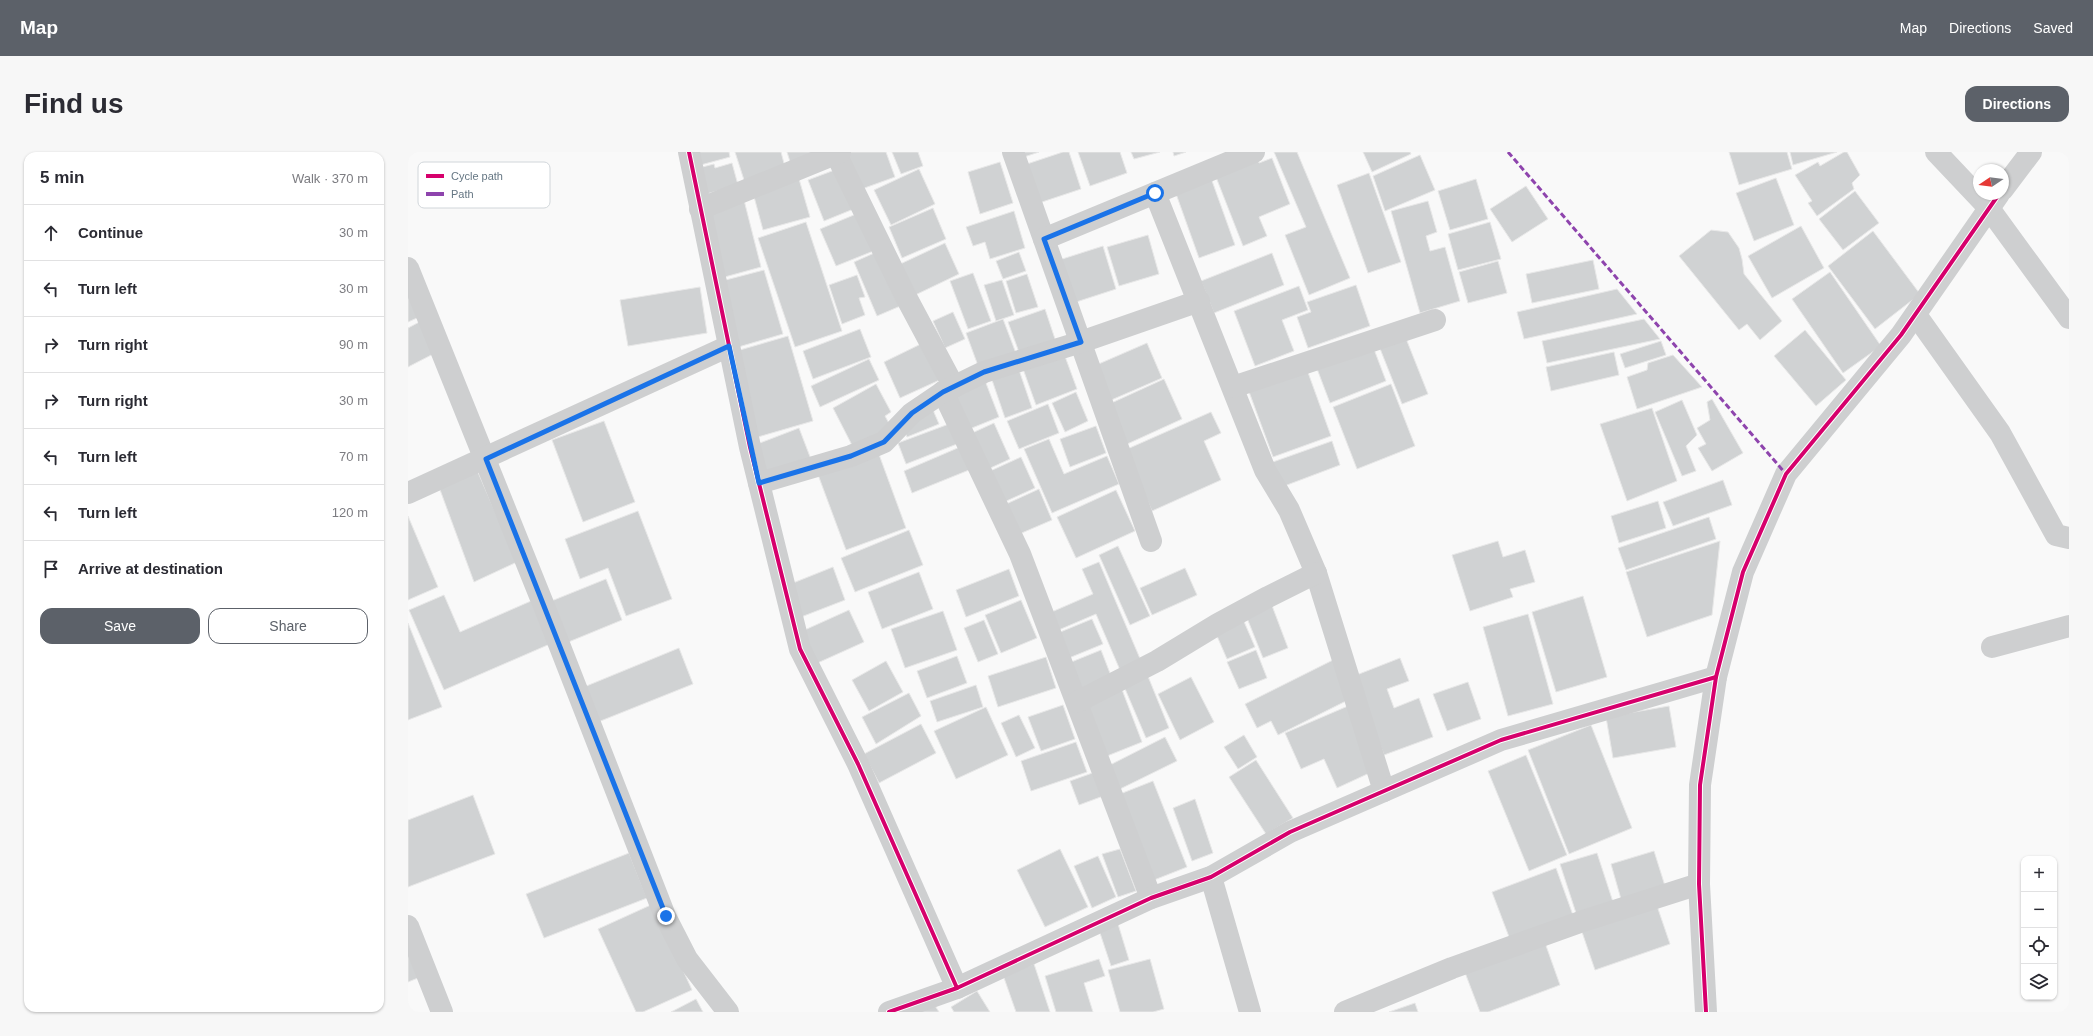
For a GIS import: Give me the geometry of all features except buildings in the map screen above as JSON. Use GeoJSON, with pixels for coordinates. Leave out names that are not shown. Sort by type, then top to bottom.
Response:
{"type":"FeatureCollection","features":[{"type":"Feature","properties":{"kind":"street"},"geometry":{"type":"LineString","coordinates":[[689,152],[759,483],[800,649],[840,732],[858,764],[957,988]]}},
{"type":"Feature","properties":{"kind":"street"},"geometry":{"type":"LineString","coordinates":[[1013,152],[1151,541]]}},
{"type":"Feature","properties":{"kind":"street"},"geometry":{"type":"LineString","coordinates":[[1044,239],[1254,152]]}},
{"type":"Feature","properties":{"kind":"street"},"geometry":{"type":"LineString","coordinates":[[1936,152],[1994,201],[2069,318]]}},
{"type":"Feature","properties":{"kind":"street"},"geometry":{"type":"LineString","coordinates":[[2009,180],[2031,152]]}},
{"type":"Feature","properties":{"kind":"street"},"geometry":{"type":"LineString","coordinates":[[700,209],[838,153],[906,296],[1020,554],[1151,898]]}},
{"type":"Feature","properties":{"kind":"street"},"geometry":{"type":"LineString","coordinates":[[1155,193],[1265,470],[1289,510],[1316,573],[1384,791]]}},
{"type":"Feature","properties":{"kind":"street"},"geometry":{"type":"LineString","coordinates":[[1706,1012],[1699,884],[1700,785],[1716,677],[1743,572],[1786,474],[1916,315],[1994,201]]}},
{"type":"Feature","properties":{"kind":"street"},"geometry":{"type":"LineString","coordinates":[[408,268],[486,459],[666,916],[687,959],[728,1012]]}},
{"type":"Feature","properties":{"kind":"street"},"geometry":{"type":"LineString","coordinates":[[759,483],[851,456],[884,442],[912,413],[948,389],[984,372],[1081,342],[1199,301]]}},
{"type":"Feature","properties":{"kind":"street"},"geometry":{"type":"LineString","coordinates":[[1916,315],[2000,433],[2056,535],[2069,538]]}},
{"type":"Feature","properties":{"kind":"street"},"geometry":{"type":"LineString","coordinates":[[1232,387],[1435,320]]}},
{"type":"Feature","properties":{"kind":"street"},"geometry":{"type":"LineString","coordinates":[[408,492],[486,459],[729,346]]}},
{"type":"Feature","properties":{"kind":"street"},"geometry":{"type":"LineString","coordinates":[[1077,702],[1157,661],[1255,604],[1316,573]]}},
{"type":"Feature","properties":{"kind":"street"},"geometry":{"type":"LineString","coordinates":[[1992,647],[2069,626]]}},
{"type":"Feature","properties":{"kind":"street"},"geometry":{"type":"LineString","coordinates":[[889,1012],[957,988],[1151,898],[1211,877],[1290,832],[1501,740],[1716,677]]}},
{"type":"Feature","properties":{"kind":"street"},"geometry":{"type":"LineString","coordinates":[[1211,877],[1250,1012]]}},
{"type":"Feature","properties":{"kind":"street"},"geometry":{"type":"LineString","coordinates":[[1345,1012],[1452,968],[1583,921],[1699,884]]}},
{"type":"Feature","properties":{"kind":"street"},"geometry":{"type":"LineString","coordinates":[[408,926],[442,1012]]}},
{"type":"Feature","properties":{"kind":"street"},"geometry":{"type":"LineString","coordinates":[[1705,989],[1723,1012]]}},
{"type":"Feature","properties":{"kind":"marked path"},"geometry":{"type":"LineString","coordinates":[[1508,152],[1786,474]]}},
{"type":"Feature","properties":{"kind":"cycle path"},"geometry":{"type":"LineString","coordinates":[[689,152],[750,447],[800,649],[858,764],[957,988]]}},
{"type":"Feature","properties":{"kind":"cycle path"},"geometry":{"type":"LineString","coordinates":[[1706,1012],[1699,884],[1700,785],[1716,677],[1743,572],[1786,474],[1901,335],[1995,200]]}},
{"type":"Feature","properties":{"kind":"cycle path"},"geometry":{"type":"LineString","coordinates":[[889,1012],[957,988],[1151,898],[1211,877],[1290,832],[1501,740],[1716,677]]}},
{"type":"Feature","properties":{"kind":"route"},"geometry":{"type":"LineString","coordinates":[[666,916],[486,459],[729,346],[759,483],[851,456],[884,442],[912,413],[943,392],[984,372],[1081,342],[1044,239],[1155,193]]}}]}
